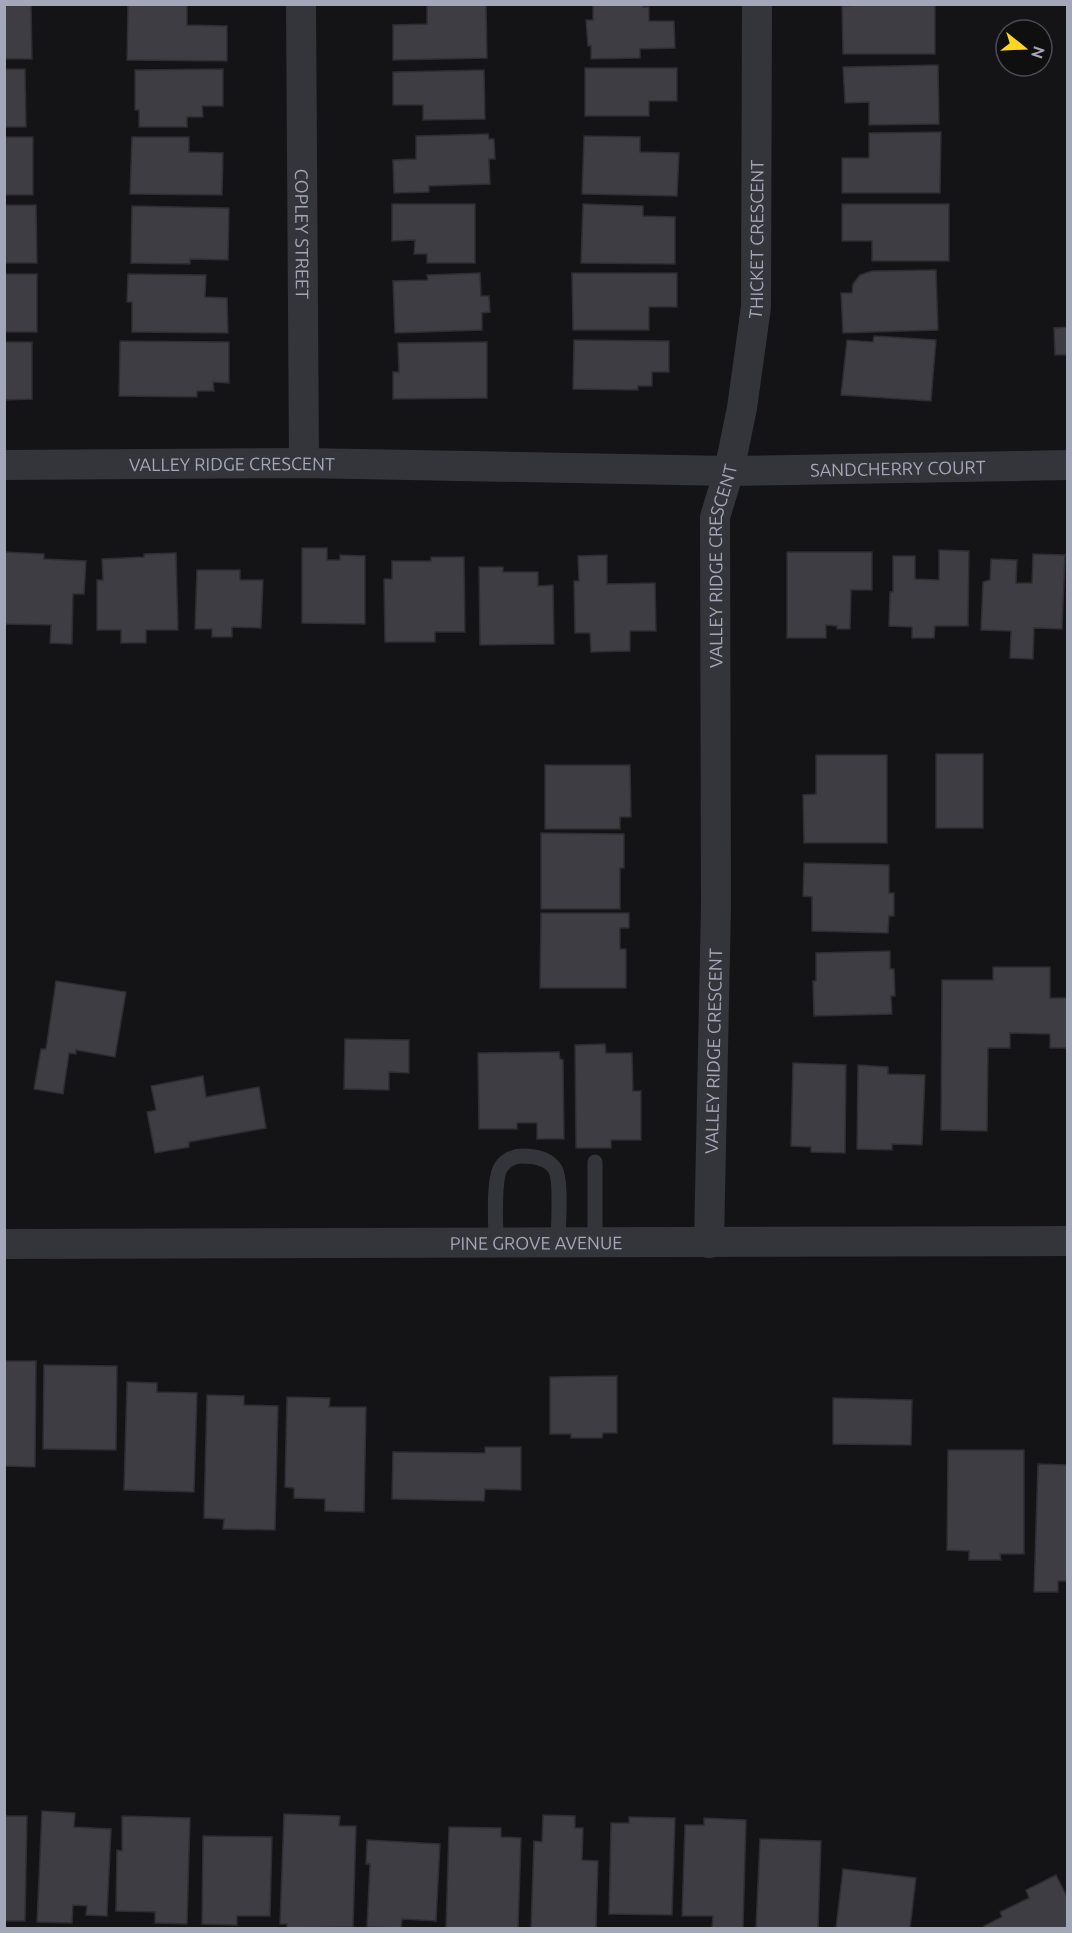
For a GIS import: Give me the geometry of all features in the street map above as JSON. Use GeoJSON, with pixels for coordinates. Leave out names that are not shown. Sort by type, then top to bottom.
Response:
{"type":"FeatureCollection","features":[{"type":"Feature","properties":{"kind":"street","name":"COPLEY STREET"},"geometry":{"type":"LineString","coordinates":[[301,4],[304,464]]}},
{"type":"Feature","properties":{"kind":"street","name":"THICKET CRESCENT"},"geometry":{"type":"LineString","coordinates":[[729,471],[742,408],[756,307],[757,4]]}},
{"type":"Feature","properties":{"kind":"street","name":"VALLEY RIDGE CRESCENT"},"geometry":{"type":"LineString","coordinates":[[4,465],[304,464],[729,471],[715,518],[716,905],[708,1243]]}},
{"type":"Feature","properties":{"kind":"street","name":"SANDCHERRY COURT"},"geometry":{"type":"LineString","coordinates":[[729,471],[1068,465]]}},
{"type":"Feature","properties":{"kind":"street","name":"PINE GROVE AVENUE"},"geometry":{"type":"LineString","coordinates":[[4,1244],[1068,1241]]}},
{"type":"Feature","properties":{"kind":"lane"},"geometry":{"type":"LineString","coordinates":[[496,1243],[496,1187],[499,1170],[505,1162],[516,1156],[533,1156],[547,1161],[556,1170],[558,1243]]}},
{"type":"Feature","properties":{"kind":"lane"},"geometry":{"type":"LineString","coordinates":[[595,1162],[595,1242]]}},
{"type":"Feature","properties":{"kind":"building"},"geometry":{"type":"Polygon","coordinates":[[[4,4],[31,4],[32,59],[4,59],[4,4]]]}},
{"type":"Feature","properties":{"kind":"building"},"geometry":{"type":"Polygon","coordinates":[[[128,4],[187,4],[187,25],[227,26],[227,61],[127,60],[128,4]]]}},
{"type":"Feature","properties":{"kind":"building"},"geometry":{"type":"Polygon","coordinates":[[[427,4],[486,4],[487,58],[393,60],[393,25],[427,24],[427,4]]]}},
{"type":"Feature","properties":{"kind":"building"},"geometry":{"type":"Polygon","coordinates":[[[593,4],[643,4],[643,7],[649,7],[649,21],[674,21],[675,48],[640,49],[640,58],[591,59],[586,20],[593,20],[593,4]]]}},
{"type":"Feature","properties":{"kind":"building"},"geometry":{"type":"Polygon","coordinates":[[[935,4],[935,54],[843,54],[842,6],[935,4]]]}},
{"type":"Feature","properties":{"kind":"building"},"geometry":{"type":"Polygon","coordinates":[[[938,65],[939,124],[869,125],[869,102],[845,103],[843,67],[938,65]]]}},
{"type":"Feature","properties":{"kind":"building"},"geometry":{"type":"Polygon","coordinates":[[[585,68],[677,68],[677,101],[649,101],[649,116],[585,116],[585,68]]]}},
{"type":"Feature","properties":{"kind":"building"},"geometry":{"type":"Polygon","coordinates":[[[4,69],[25,69],[26,127],[4,127],[4,69]]]}},
{"type":"Feature","properties":{"kind":"building"},"geometry":{"type":"Polygon","coordinates":[[[223,69],[223,106],[202,106],[203,117],[187,117],[187,127],[139,127],[139,110],[135,110],[135,70],[223,69]]]}},
{"type":"Feature","properties":{"kind":"building"},"geometry":{"type":"Polygon","coordinates":[[[484,70],[485,119],[423,120],[423,105],[393,105],[393,72],[484,70]]]}},
{"type":"Feature","properties":{"kind":"building"},"geometry":{"type":"Polygon","coordinates":[[[941,132],[940,193],[842,193],[842,158],[869,158],[869,133],[941,132]]]}},
{"type":"Feature","properties":{"kind":"building"},"geometry":{"type":"Polygon","coordinates":[[[488,134],[489,139],[494,139],[495,159],[489,159],[490,184],[429,186],[429,192],[394,193],[393,160],[416,159],[416,136],[488,134]]]}},
{"type":"Feature","properties":{"kind":"building"},"geometry":{"type":"Polygon","coordinates":[[[584,136],[640,137],[640,152],[679,153],[677,196],[582,194],[584,136]]]}},
{"type":"Feature","properties":{"kind":"building"},"geometry":{"type":"Polygon","coordinates":[[[4,137],[33,137],[33,195],[4,195],[4,137]]]}},
{"type":"Feature","properties":{"kind":"building"},"geometry":{"type":"Polygon","coordinates":[[[132,137],[189,137],[189,152],[223,153],[222,195],[130,194],[132,137]]]}},
{"type":"Feature","properties":{"kind":"building"},"geometry":{"type":"Polygon","coordinates":[[[392,204],[475,204],[475,263],[427,263],[427,254],[414,254],[415,240],[392,241],[392,204]]]}},
{"type":"Feature","properties":{"kind":"building"},"geometry":{"type":"Polygon","coordinates":[[[583,204],[643,206],[643,216],[675,217],[675,264],[581,263],[583,204]]]}},
{"type":"Feature","properties":{"kind":"building"},"geometry":{"type":"Polygon","coordinates":[[[842,204],[949,204],[949,261],[872,261],[872,241],[842,241],[842,204]]]}},
{"type":"Feature","properties":{"kind":"building"},"geometry":{"type":"Polygon","coordinates":[[[4,205],[36,205],[37,263],[4,263],[4,205]]]}},
{"type":"Feature","properties":{"kind":"building"},"geometry":{"type":"Polygon","coordinates":[[[132,206],[229,208],[228,260],[190,259],[190,264],[131,263],[132,206]]]}},
{"type":"Feature","properties":{"kind":"building"},"geometry":{"type":"Polygon","coordinates":[[[936,270],[938,330],[843,333],[841,293],[852,293],[853,284],[860,275],[872,271],[936,270]]]}},
{"type":"Feature","properties":{"kind":"building"},"geometry":{"type":"Polygon","coordinates":[[[480,273],[481,296],[489,296],[490,312],[482,313],[482,330],[395,333],[393,281],[428,280],[427,275],[480,273]]]}},
{"type":"Feature","properties":{"kind":"building"},"geometry":{"type":"Polygon","coordinates":[[[572,273],[677,273],[677,307],[649,307],[649,330],[573,330],[572,273]]]}},
{"type":"Feature","properties":{"kind":"building"},"geometry":{"type":"Polygon","coordinates":[[[4,274],[37,274],[37,332],[4,332],[4,274]]]}},
{"type":"Feature","properties":{"kind":"building"},"geometry":{"type":"Polygon","coordinates":[[[128,274],[206,275],[205,297],[227,298],[228,333],[132,332],[132,302],[127,302],[128,274]]]}},
{"type":"Feature","properties":{"kind":"building"},"geometry":{"type":"Polygon","coordinates":[[[1068,327],[1068,355],[1055,355],[1054,328],[1068,327]]]}},
{"type":"Feature","properties":{"kind":"building"},"geometry":{"type":"Polygon","coordinates":[[[874,336],[936,340],[931,401],[841,395],[847,340],[873,342],[874,336]]]}},
{"type":"Feature","properties":{"kind":"building"},"geometry":{"type":"Polygon","coordinates":[[[574,340],[669,341],[669,372],[652,372],[652,386],[638,386],[638,390],[573,389],[574,340]]]}},
{"type":"Feature","properties":{"kind":"building"},"geometry":{"type":"Polygon","coordinates":[[[120,341],[229,342],[229,383],[213,382],[214,391],[197,391],[197,397],[119,396],[120,341]]]}},
{"type":"Feature","properties":{"kind":"building"},"geometry":{"type":"Polygon","coordinates":[[[4,342],[32,342],[32,399],[4,400],[4,342]]]}},
{"type":"Feature","properties":{"kind":"building"},"geometry":{"type":"Polygon","coordinates":[[[487,342],[487,398],[393,399],[393,372],[399,372],[398,343],[487,342]]]}},
{"type":"Feature","properties":{"kind":"building"},"geometry":{"type":"Polygon","coordinates":[[[302,548],[327,548],[327,560],[340,560],[340,555],[365,556],[365,624],[302,623],[302,548]]]}},
{"type":"Feature","properties":{"kind":"building"},"geometry":{"type":"Polygon","coordinates":[[[939,550],[969,551],[968,626],[935,626],[934,638],[912,638],[912,627],[889,626],[890,592],[893,592],[893,556],[915,556],[915,579],[939,580],[939,550]]]}},
{"type":"Feature","properties":{"kind":"building"},"geometry":{"type":"Polygon","coordinates":[[[4,552],[44,554],[44,559],[86,561],[84,594],[73,594],[72,644],[50,643],[51,625],[4,624],[4,552]]]}},
{"type":"Feature","properties":{"kind":"building"},"geometry":{"type":"Polygon","coordinates":[[[787,552],[872,552],[872,590],[851,590],[850,629],[837,629],[837,626],[826,625],[826,638],[787,638],[787,552]]]}},
{"type":"Feature","properties":{"kind":"building"},"geometry":{"type":"Polygon","coordinates":[[[176,553],[178,630],[146,630],[146,643],[121,643],[121,630],[97,630],[97,580],[103,580],[102,559],[176,553]]]}},
{"type":"Feature","properties":{"kind":"building"},"geometry":{"type":"Polygon","coordinates":[[[1033,554],[1065,555],[1062,629],[1034,628],[1033,659],[1010,658],[1011,631],[981,630],[983,582],[990,580],[991,559],[1017,560],[1016,583],[1032,583],[1033,554]]]}},
{"type":"Feature","properties":{"kind":"building"},"geometry":{"type":"Polygon","coordinates":[[[607,555],[607,584],[655,583],[656,631],[630,631],[630,651],[591,652],[590,633],[575,633],[574,581],[579,581],[578,556],[607,555]]]}},
{"type":"Feature","properties":{"kind":"building"},"geometry":{"type":"Polygon","coordinates":[[[431,557],[464,557],[465,632],[435,632],[435,642],[385,642],[384,579],[392,579],[392,561],[431,561],[431,557]]]}},
{"type":"Feature","properties":{"kind":"building"},"geometry":{"type":"Polygon","coordinates":[[[479,567],[503,567],[503,572],[538,572],[538,586],[553,585],[554,644],[480,645],[479,567]]]}},
{"type":"Feature","properties":{"kind":"building"},"geometry":{"type":"Polygon","coordinates":[[[197,570],[240,570],[240,580],[263,580],[261,628],[232,627],[232,637],[212,637],[212,629],[195,629],[197,570]]]}},
{"type":"Feature","properties":{"kind":"building"},"geometry":{"type":"Polygon","coordinates":[[[936,754],[983,754],[983,828],[936,828],[936,754]]]}},
{"type":"Feature","properties":{"kind":"building"},"geometry":{"type":"Polygon","coordinates":[[[816,755],[887,755],[887,843],[804,843],[803,795],[816,794],[816,755]]]}},
{"type":"Feature","properties":{"kind":"building"},"geometry":{"type":"Polygon","coordinates":[[[545,765],[630,765],[631,817],[620,817],[620,829],[545,829],[545,765]]]}},
{"type":"Feature","properties":{"kind":"building"},"geometry":{"type":"Polygon","coordinates":[[[541,833],[624,834],[624,868],[620,868],[620,909],[541,909],[541,833]]]}},
{"type":"Feature","properties":{"kind":"building"},"geometry":{"type":"Polygon","coordinates":[[[804,863],[889,865],[889,893],[894,893],[894,916],[889,916],[888,933],[812,931],[812,897],[803,896],[804,863]]]}},
{"type":"Feature","properties":{"kind":"building"},"geometry":{"type":"Polygon","coordinates":[[[541,913],[629,913],[629,928],[620,928],[620,949],[626,949],[626,988],[540,988],[541,913]]]}},
{"type":"Feature","properties":{"kind":"building"},"geometry":{"type":"Polygon","coordinates":[[[890,951],[890,969],[894,969],[895,996],[891,996],[892,1014],[814,1016],[813,981],[816,981],[816,953],[890,951]]]}},
{"type":"Feature","properties":{"kind":"building"},"geometry":{"type":"Polygon","coordinates":[[[993,967],[1050,967],[1050,998],[1068,998],[1068,1048],[1050,1048],[1050,1034],[1010,1033],[1010,1048],[988,1048],[987,1131],[941,1130],[942,980],[993,980],[993,967]]]}},
{"type":"Feature","properties":{"kind":"building"},"geometry":{"type":"Polygon","coordinates":[[[56,981],[126,992],[115,1057],[76,1050],[76,1054],[69,1053],[63,1094],[34,1089],[41,1049],[46,1049],[56,981]]]}},
{"type":"Feature","properties":{"kind":"building"},"geometry":{"type":"Polygon","coordinates":[[[345,1039],[409,1040],[409,1073],[389,1072],[389,1090],[344,1089],[345,1039]]]}},
{"type":"Feature","properties":{"kind":"building"},"geometry":{"type":"Polygon","coordinates":[[[605,1044],[606,1053],[632,1053],[633,1091],[641,1091],[641,1140],[611,1140],[611,1148],[576,1148],[575,1045],[605,1044]]]}},
{"type":"Feature","properties":{"kind":"building"},"geometry":{"type":"Polygon","coordinates":[[[559,1052],[560,1059],[563,1060],[564,1139],[537,1139],[537,1123],[517,1123],[517,1129],[479,1129],[478,1053],[559,1052]]]}},
{"type":"Feature","properties":{"kind":"building"},"geometry":{"type":"Polygon","coordinates":[[[793,1063],[846,1065],[845,1153],[811,1152],[811,1147],[791,1146],[793,1063]]]}},
{"type":"Feature","properties":{"kind":"building"},"geometry":{"type":"Polygon","coordinates":[[[858,1065],[888,1067],[888,1074],[925,1075],[922,1145],[892,1144],[892,1150],[857,1149],[858,1065]]]}},
{"type":"Feature","properties":{"kind":"building"},"geometry":{"type":"Polygon","coordinates":[[[203,1076],[206,1097],[259,1087],[266,1128],[189,1142],[189,1147],[155,1153],[147,1112],[156,1110],[151,1086],[203,1076]]]}},
{"type":"Feature","properties":{"kind":"building"},"geometry":{"type":"Polygon","coordinates":[[[4,1361],[36,1361],[35,1467],[4,1466],[4,1361]]]}},
{"type":"Feature","properties":{"kind":"building"},"geometry":{"type":"Polygon","coordinates":[[[44,1365],[117,1366],[116,1450],[43,1449],[44,1365]]]}},
{"type":"Feature","properties":{"kind":"building"},"geometry":{"type":"Polygon","coordinates":[[[617,1376],[617,1433],[603,1433],[602,1438],[571,1438],[571,1434],[550,1434],[550,1377],[617,1376]]]}},
{"type":"Feature","properties":{"kind":"building"},"geometry":{"type":"Polygon","coordinates":[[[127,1382],[157,1383],[157,1392],[197,1393],[194,1492],[124,1490],[127,1382]]]}},
{"type":"Feature","properties":{"kind":"building"},"geometry":{"type":"Polygon","coordinates":[[[207,1395],[244,1396],[244,1405],[278,1406],[275,1530],[223,1529],[224,1519],[204,1518],[207,1395]]]}},
{"type":"Feature","properties":{"kind":"building"},"geometry":{"type":"Polygon","coordinates":[[[287,1397],[330,1398],[329,1407],[366,1407],[364,1512],[325,1511],[325,1499],[294,1498],[294,1488],[285,1487],[287,1397]]]}},
{"type":"Feature","properties":{"kind":"building"},"geometry":{"type":"Polygon","coordinates":[[[833,1398],[912,1400],[911,1445],[833,1444],[833,1398]]]}},
{"type":"Feature","properties":{"kind":"building"},"geometry":{"type":"Polygon","coordinates":[[[485,1447],[521,1447],[521,1490],[485,1489],[484,1501],[392,1499],[393,1452],[485,1453],[485,1447]]]}},
{"type":"Feature","properties":{"kind":"building"},"geometry":{"type":"Polygon","coordinates":[[[948,1450],[1024,1450],[1024,1554],[1000,1554],[1001,1560],[969,1560],[969,1551],[947,1550],[948,1450]]]}},
{"type":"Feature","properties":{"kind":"building"},"geometry":{"type":"Polygon","coordinates":[[[1038,1464],[1068,1465],[1068,1581],[1058,1581],[1058,1592],[1034,1592],[1038,1464]]]}},
{"type":"Feature","properties":{"kind":"building"},"geometry":{"type":"Polygon","coordinates":[[[42,1811],[75,1813],[74,1827],[111,1829],[107,1916],[86,1915],[87,1906],[73,1905],[72,1923],[37,1922],[42,1811]]]}},
{"type":"Feature","properties":{"kind":"building"},"geometry":{"type":"Polygon","coordinates":[[[284,1814],[340,1816],[339,1826],[356,1826],[353,1927],[287,1928],[287,1924],[280,1924],[284,1814]]]}},
{"type":"Feature","properties":{"kind":"building"},"geometry":{"type":"Polygon","coordinates":[[[543,1815],[575,1816],[575,1828],[583,1828],[582,1860],[598,1861],[596,1928],[531,1928],[534,1841],[542,1842],[543,1815]]]}},
{"type":"Feature","properties":{"kind":"building"},"geometry":{"type":"Polygon","coordinates":[[[4,1816],[27,1816],[25,1921],[4,1921],[4,1816]]]}},
{"type":"Feature","properties":{"kind":"building"},"geometry":{"type":"Polygon","coordinates":[[[122,1816],[190,1818],[187,1924],[155,1923],[155,1912],[116,1911],[117,1850],[122,1851],[122,1816]]]}},
{"type":"Feature","properties":{"kind":"building"},"geometry":{"type":"Polygon","coordinates":[[[629,1817],[675,1818],[672,1915],[609,1914],[611,1823],[629,1823],[629,1817]]]}},
{"type":"Feature","properties":{"kind":"building"},"geometry":{"type":"Polygon","coordinates":[[[704,1818],[746,1820],[743,1928],[712,1928],[713,1916],[682,1916],[685,1825],[704,1825],[704,1818]]]}},
{"type":"Feature","properties":{"kind":"building"},"geometry":{"type":"Polygon","coordinates":[[[449,1827],[501,1828],[501,1837],[521,1838],[518,1928],[446,1928],[449,1827]]]}},
{"type":"Feature","properties":{"kind":"building"},"geometry":{"type":"Polygon","coordinates":[[[203,1836],[272,1837],[270,1916],[237,1916],[237,1925],[202,1924],[203,1836]]]}},
{"type":"Feature","properties":{"kind":"building"},"geometry":{"type":"Polygon","coordinates":[[[760,1839],[821,1841],[818,1928],[756,1928],[760,1839]]]}},
{"type":"Feature","properties":{"kind":"building"},"geometry":{"type":"Polygon","coordinates":[[[367,1840],[440,1844],[436,1921],[402,1919],[401,1928],[367,1927],[370,1864],[366,1864],[367,1840]]]}},
{"type":"Feature","properties":{"kind":"building"},"geometry":{"type":"Polygon","coordinates":[[[843,1869],[916,1878],[910,1928],[836,1928],[843,1869]]]}},
{"type":"Feature","properties":{"kind":"building"},"geometry":{"type":"Polygon","coordinates":[[[1056,1875],[1068,1899],[1068,1928],[985,1928],[984,1926],[1002,1917],[1000,1912],[1029,1898],[1026,1890],[1056,1875]]]}}]}
